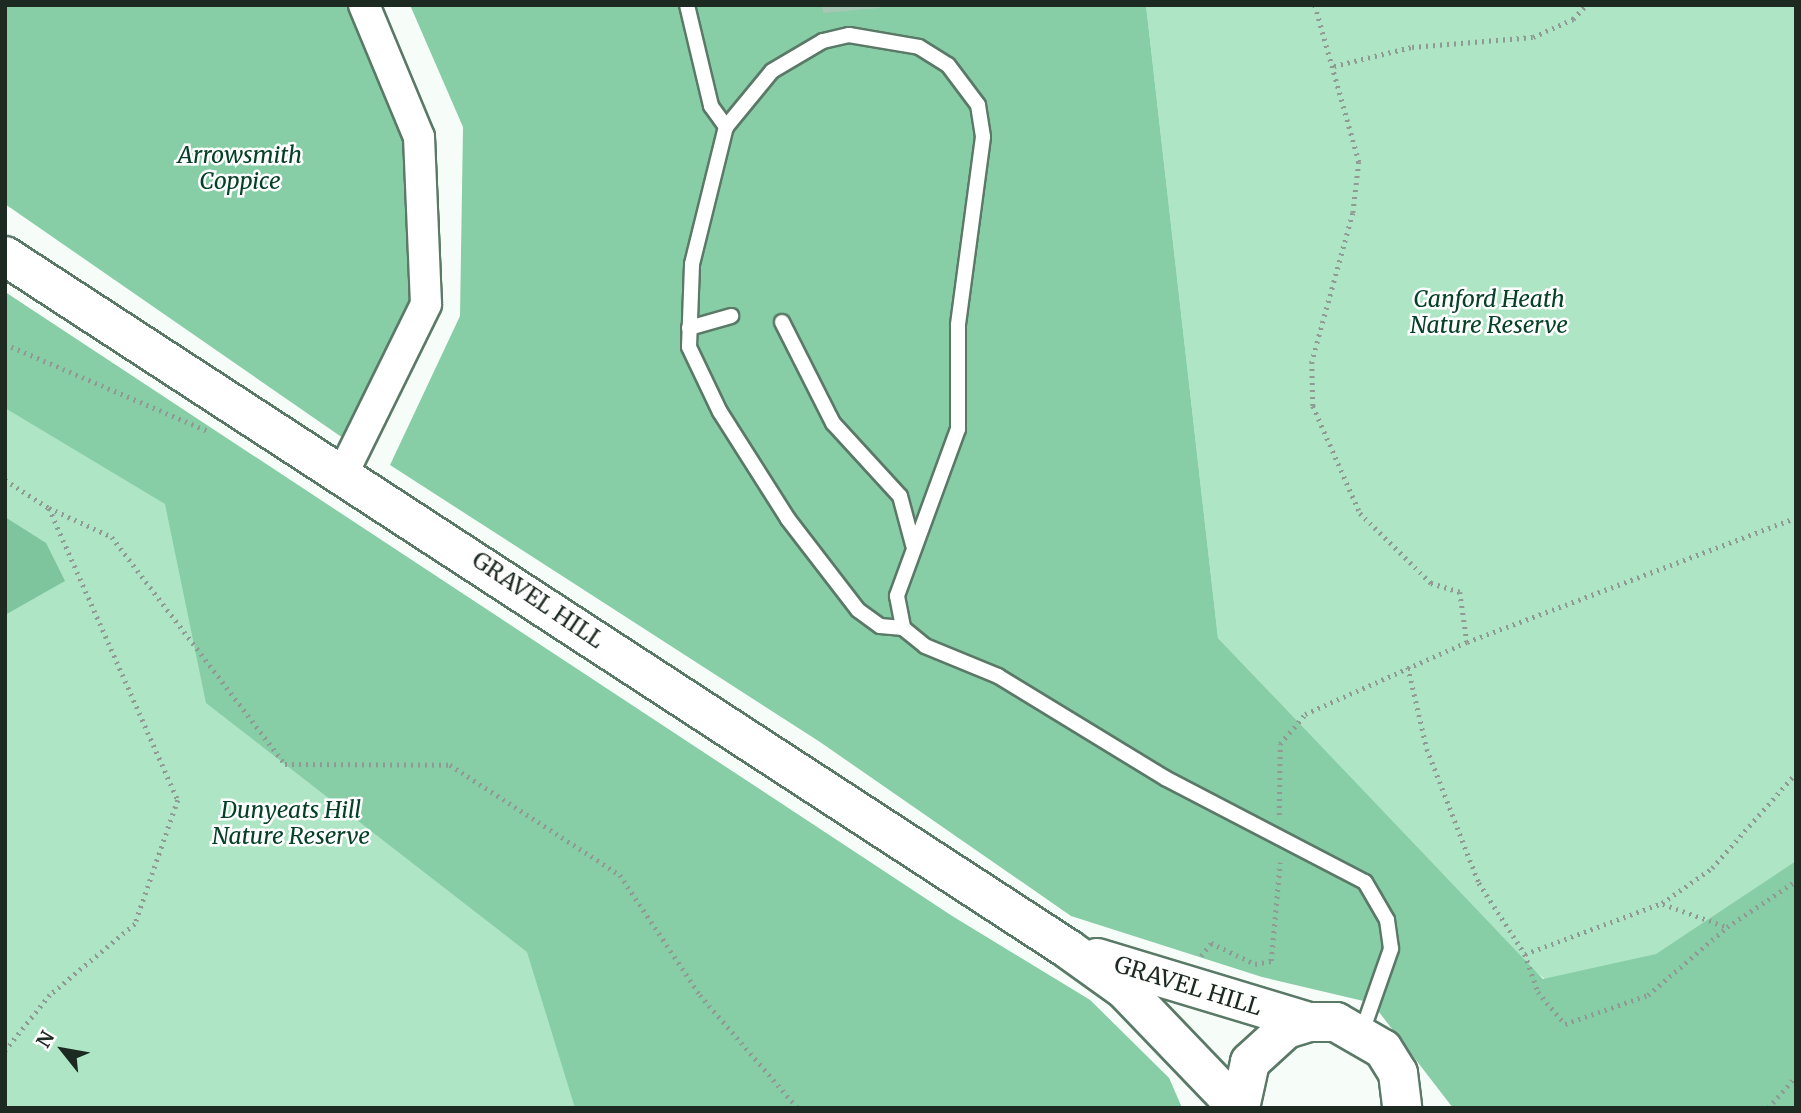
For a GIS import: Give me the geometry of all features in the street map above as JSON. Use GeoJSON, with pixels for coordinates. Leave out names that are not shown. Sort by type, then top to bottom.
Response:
{"type":"FeatureCollection","features":[{"type":"Feature","properties":{"kind":"main road","name":"GRAVEL HILL"},"geometry":{"type":"LineString","coordinates":[[5,256],[343,473],[1068,949],[1125,990],[1239,1108]]}},
{"type":"Feature","properties":{"kind":"main road","name":"GRAVEL HILL"},"geometry":{"type":"LineString","coordinates":[[1068,949],[1309,1022],[1362,1032]]}},
{"type":"Feature","properties":{"kind":"main road"},"geometry":{"type":"LineString","coordinates":[[1239,1108],[1250,1062],[1286,1029],[1309,1022]]}},
{"type":"Feature","properties":{"kind":"main road"},"geometry":{"type":"LineString","coordinates":[[1362,1032],[1414,1108]]}},
{"type":"Feature","properties":{"kind":"street"},"geometry":{"type":"LineString","coordinates":[[343,473],[426,304],[419,137],[364,5]]}},
{"type":"Feature","properties":{"kind":"lane"},"geometry":{"type":"LineString","coordinates":[[687,5],[711,106],[726,127]]}},
{"type":"Feature","properties":{"kind":"lane"},"geometry":{"type":"LineString","coordinates":[[903,628],[897,596],[913,547],[950,466],[958,429],[958,325],[984,137],[978,105],[948,65],[919,47],[849,35],[823,41],[772,72],[726,127],[692,264],[689,347],[705,380],[767,491],[858,610],[880,626],[903,628],[925,646],[999,676],[1282,840],[1365,882],[1388,920],[1391,948],[1362,1032]]}},
{"type":"Feature","properties":{"kind":"lane"},"geometry":{"type":"LineString","coordinates":[[689,328],[732,316]]}},
{"type":"Feature","properties":{"kind":"lane"},"geometry":{"type":"LineString","coordinates":[[782,321],[832,422],[900,496],[913,547]]}},
{"type":"Feature","properties":{"kind":"path"},"geometry":{"type":"LineString","coordinates":[[1315,5],[1357,139],[1358,187],[1312,362],[1313,405],[1360,513],[1431,583],[1460,592],[1467,642]]}},
{"type":"Feature","properties":{"kind":"path"},"geometry":{"type":"LineString","coordinates":[[1334,66],[1412,47],[1533,37],[1573,19],[1586,5]]}},
{"type":"Feature","properties":{"kind":"path"},"geometry":{"type":"LineString","coordinates":[[5,345],[214,434]]}},
{"type":"Feature","properties":{"kind":"path"},"geometry":{"type":"LineString","coordinates":[[5,480],[49,508],[112,537],[285,764],[450,765],[620,875],[700,995],[797,1108]]}},
{"type":"Feature","properties":{"kind":"path"},"geometry":{"type":"LineString","coordinates":[[5,1051],[50,995],[135,924],[178,800],[49,508]]}},
{"type":"Feature","properties":{"kind":"path"},"geometry":{"type":"LineString","coordinates":[[1187,985],[1191,967],[1211,943],[1255,964],[1270,961],[1282,840],[1276,779],[1288,730],[1305,714],[1467,642],[1796,518]]}},
{"type":"Feature","properties":{"kind":"path"},"geometry":{"type":"LineString","coordinates":[[1408,667],[1448,810],[1479,883],[1525,954],[1538,992],[1565,1024],[1648,995],[1727,927],[1796,881]]}},
{"type":"Feature","properties":{"kind":"path"},"geometry":{"type":"LineString","coordinates":[[1525,954],[1662,903],[1712,868],[1796,773]]}},
{"type":"Feature","properties":{"kind":"path"},"geometry":{"type":"LineString","coordinates":[[1662,903],[1727,927]]}},
{"type":"Feature","properties":{"kind":"path"},"geometry":{"type":"LineString","coordinates":[[1768,1108],[1796,1076]]}},
{"type":"Feature","properties":{"kind":"green space","name":"Arrowsmith Coppice"},"geometry":{"type":"Polygon","coordinates":[[[5,5],[348,5],[409,154],[411,296],[343,438],[5,204],[5,5]]]}},
{"type":"Feature","properties":{"kind":"green space"},"geometry":{"type":"Polygon","coordinates":[[[410,5],[1146,5],[1218,638],[1543,979],[1656,954],[1796,861],[1796,1108],[1453,1108],[1372,1003],[1262,977],[1071,916],[820,742],[390,465],[460,316],[463,127],[410,5]]]}},
{"type":"Feature","properties":{"kind":"green space","name":"Canford Heath Nature Reserve"},"geometry":{"type":"Polygon","coordinates":[[[1146,5],[1796,5],[1796,1108],[1700,1108],[1524,962],[1218,638],[1146,5]]]}},
{"type":"Feature","properties":{"kind":"green space","name":"Dunyeats Hill Nature Reserve"},"geometry":{"type":"Polygon","coordinates":[[[5,292],[952,916],[1090,1000],[1169,1078],[1182,1108],[5,1108],[5,292]]]}},
{"type":"Feature","properties":{"kind":"green space"},"geometry":{"type":"Polygon","coordinates":[[[5,292],[952,916],[1090,1000],[1169,1078],[1182,1108],[575,1108],[527,952],[206,703],[165,504],[5,408],[5,292]]]}},
{"type":"Feature","properties":{"kind":"shaded area"},"geometry":{"type":"Polygon","coordinates":[[[5,517],[46,543],[65,581],[5,615],[5,517]]]}},
{"type":"Feature","properties":{"kind":"building"},"geometry":{"type":"Polygon","coordinates":[[[822,5],[880,5],[880,8],[823,13],[822,5]]]}}]}
